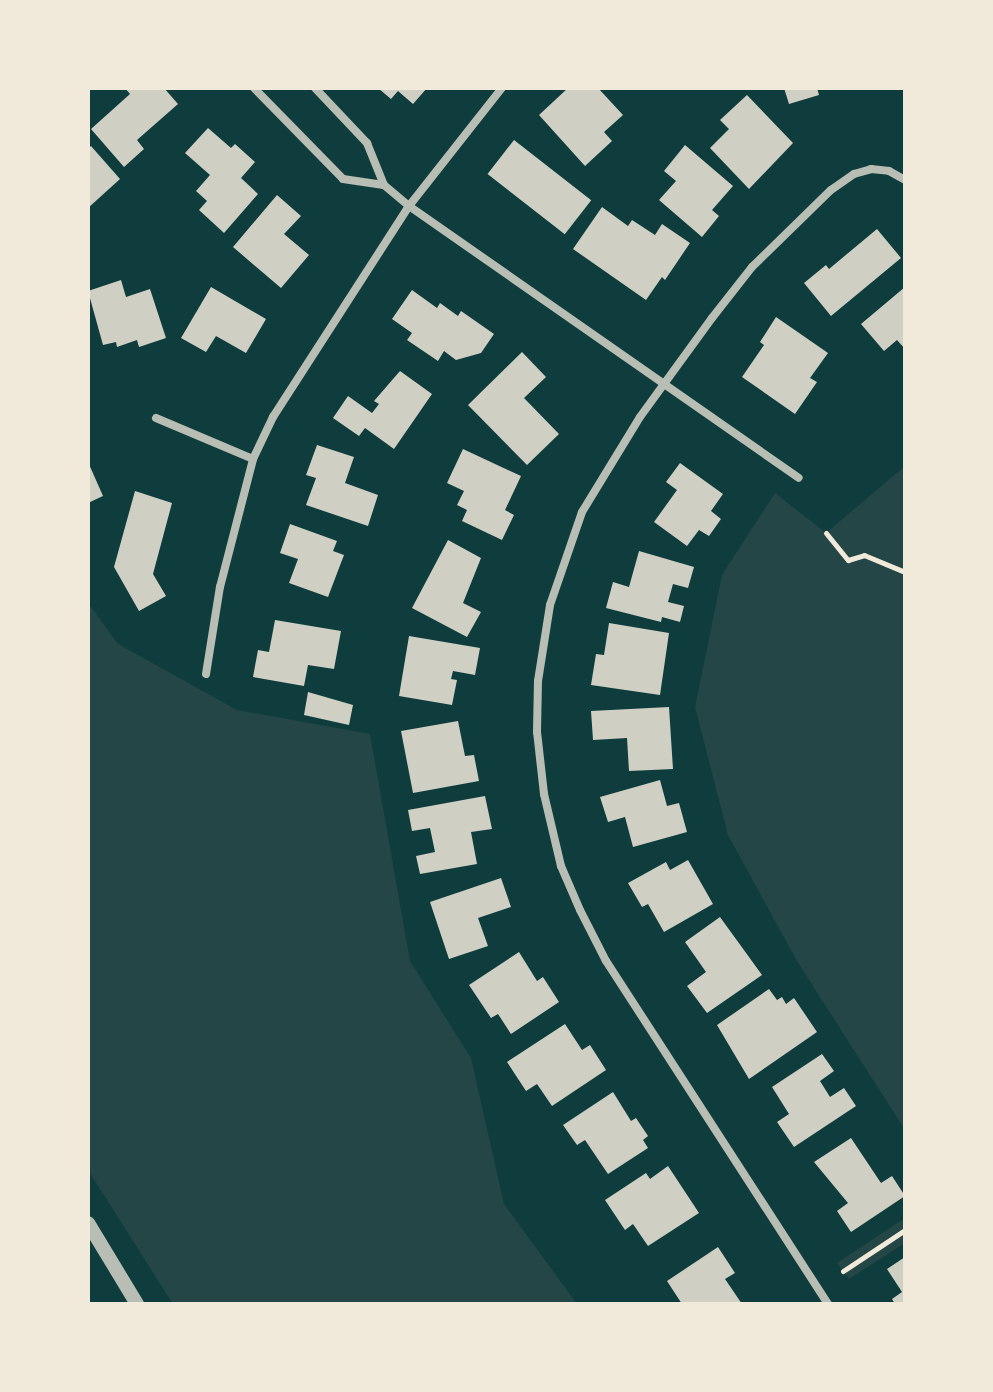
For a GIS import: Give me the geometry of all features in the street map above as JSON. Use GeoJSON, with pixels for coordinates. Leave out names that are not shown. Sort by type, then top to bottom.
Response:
{"type":"FeatureCollection","features":[{"type":"Feature","properties":{"kind":"street"},"geometry":{"type":"LineString","coordinates":[[254,88],[343,179],[384,185]]}},
{"type":"Feature","properties":{"kind":"street"},"geometry":{"type":"LineString","coordinates":[[315,88],[367,143],[384,185],[409,206],[799,478]]}},
{"type":"Feature","properties":{"kind":"street"},"geometry":{"type":"LineString","coordinates":[[206,674],[220,587],[253,459],[273,417],[409,206],[502,88]]}},
{"type":"Feature","properties":{"kind":"street"},"geometry":{"type":"LineString","coordinates":[[828,1304],[606,961],[561,866],[544,794],[537,732],[538,681],[543,642],[571,537],[592,492],[664,384],[752,267],[831,190],[854,174],[871,169],[889,171],[905,180]]}},
{"type":"Feature","properties":{"kind":"street"},"geometry":{"type":"LineString","coordinates":[[156,418],[253,459]]}},
{"type":"Feature","properties":{"kind":"street"},"geometry":{"type":"LineString","coordinates":[[88,1223],[137,1304]]}},
{"type":"Feature","properties":{"kind":"path"},"geometry":{"type":"LineString","coordinates":[[826,533],[848,560],[864,555],[905,572]]}},
{"type":"Feature","properties":{"kind":"path"},"geometry":{"type":"LineString","coordinates":[[843,1271],[905,1230]]}},
{"type":"Feature","properties":{"kind":"shaded area"},"geometry":{"type":"Polygon","coordinates":[[[905,466],[905,1130],[797,961],[728,835],[695,707],[722,575],[775,493],[826,533],[905,466]]]}},
{"type":"Feature","properties":{"kind":"shaded area"},"geometry":{"type":"Polygon","coordinates":[[[88,603],[118,644],[237,710],[370,734],[410,961],[471,1058],[504,1204],[577,1304],[173,1304],[88,1170],[88,603]]]}},
{"type":"Feature","properties":{"kind":"shaded area"},"geometry":{"type":"Polygon","coordinates":[[[905,1218],[905,1243],[849,1279],[837,1263],[905,1218]]]}},
{"type":"Feature","properties":{"kind":"building"},"geometry":{"type":"Polygon","coordinates":[[[125,88],[164,88],[178,104],[137,140],[144,149],[124,167],[91,129],[130,94],[125,88]]]}},
{"type":"Feature","properties":{"kind":"building"},"geometry":{"type":"Polygon","coordinates":[[[378,88],[427,88],[413,104],[398,91],[391,99],[378,88]]]}},
{"type":"Feature","properties":{"kind":"building"},"geometry":{"type":"Polygon","coordinates":[[[568,88],[598,88],[623,115],[604,132],[612,141],[585,166],[539,115],[568,88]]]}},
{"type":"Feature","properties":{"kind":"building"},"geometry":{"type":"Polygon","coordinates":[[[784,88],[817,88],[819,95],[789,104],[784,88]]]}},
{"type":"Feature","properties":{"kind":"building"},"geometry":{"type":"Polygon","coordinates":[[[747,95],[793,143],[749,189],[710,148],[729,129],[720,120],[747,95]]]}},
{"type":"Feature","properties":{"kind":"building"},"geometry":{"type":"Polygon","coordinates":[[[208,128],[231,148],[235,144],[255,162],[241,178],[258,194],[224,233],[199,210],[207,201],[196,191],[210,175],[185,153],[208,128]]]}},
{"type":"Feature","properties":{"kind":"building"},"geometry":{"type":"Polygon","coordinates":[[[514,140],[591,200],[565,234],[488,174],[514,140]]]}},
{"type":"Feature","properties":{"kind":"building"},"geometry":{"type":"Polygon","coordinates":[[[685,145],[733,186],[712,210],[719,216],[702,237],[659,200],[676,181],[664,171],[685,145]]]}},
{"type":"Feature","properties":{"kind":"building"},"geometry":{"type":"Polygon","coordinates":[[[91,146],[120,179],[88,208],[88,149],[91,146]]]}},
{"type":"Feature","properties":{"kind":"building"},"geometry":{"type":"Polygon","coordinates":[[[277,195],[301,216],[284,234],[309,255],[281,288],[233,247],[277,195]]]}},
{"type":"Feature","properties":{"kind":"building"},"geometry":{"type":"Polygon","coordinates":[[[602,207],[628,226],[632,220],[655,235],[662,224],[690,243],[665,280],[662,277],[646,300],[573,249],[602,207]]]}},
{"type":"Feature","properties":{"kind":"building"},"geometry":{"type":"Polygon","coordinates":[[[877,229],[901,258],[831,316],[804,283],[826,265],[829,269],[877,229]]]}},
{"type":"Feature","properties":{"kind":"building"},"geometry":{"type":"Polygon","coordinates":[[[121,280],[126,297],[150,289],[166,338],[139,347],[137,340],[117,347],[116,342],[103,345],[88,291],[121,280]]]}},
{"type":"Feature","properties":{"kind":"building"},"geometry":{"type":"Polygon","coordinates":[[[211,287],[266,319],[246,353],[216,336],[206,352],[181,338],[211,287]]]}},
{"type":"Feature","properties":{"kind":"building"},"geometry":{"type":"Polygon","coordinates":[[[905,287],[905,349],[897,340],[884,351],[861,324],[905,287]]]}},
{"type":"Feature","properties":{"kind":"building"},"geometry":{"type":"Polygon","coordinates":[[[412,290],[437,308],[440,303],[458,316],[461,311],[494,334],[481,353],[456,360],[444,351],[438,361],[407,340],[412,333],[392,319],[412,290]]]}},
{"type":"Feature","properties":{"kind":"building"},"geometry":{"type":"Polygon","coordinates":[[[776,317],[828,353],[810,378],[817,382],[795,414],[742,377],[764,345],[760,342],[776,317]]]}},
{"type":"Feature","properties":{"kind":"building"},"geometry":{"type":"Polygon","coordinates":[[[522,352],[546,377],[524,398],[559,434],[527,465],[468,405],[522,352]]]}},
{"type":"Feature","properties":{"kind":"building"},"geometry":{"type":"Polygon","coordinates":[[[400,371],[432,394],[394,449],[365,428],[359,436],[333,418],[348,396],[372,413],[379,404],[374,401],[400,371]]]}},
{"type":"Feature","properties":{"kind":"building"},"geometry":{"type":"Polygon","coordinates":[[[317,445],[354,457],[345,483],[378,495],[368,526],[306,505],[316,478],[306,475],[317,445]]]}},
{"type":"Feature","properties":{"kind":"building"},"geometry":{"type":"Polygon","coordinates":[[[463,449],[521,476],[505,510],[514,515],[502,540],[462,521],[467,510],[457,505],[464,491],[447,483],[463,449]]]}},
{"type":"Feature","properties":{"kind":"building"},"geometry":{"type":"Polygon","coordinates":[[[88,462],[103,496],[88,503],[88,462]]]}},
{"type":"Feature","properties":{"kind":"building"},"geometry":{"type":"Polygon","coordinates":[[[680,463],[723,494],[711,511],[721,519],[709,536],[699,530],[687,546],[654,522],[677,490],[666,482],[680,463]]]}},
{"type":"Feature","properties":{"kind":"building"},"geometry":{"type":"Polygon","coordinates":[[[135,491],[172,503],[153,574],[166,596],[139,611],[114,567],[135,491]]]}},
{"type":"Feature","properties":{"kind":"building"},"geometry":{"type":"Polygon","coordinates":[[[290,524],[337,541],[333,551],[344,555],[328,597],[289,583],[298,559],[280,553],[290,524]]]}},
{"type":"Feature","properties":{"kind":"building"},"geometry":{"type":"Polygon","coordinates":[[[448,540],[481,558],[463,603],[481,612],[467,637],[412,608],[448,540]]]}},
{"type":"Feature","properties":{"kind":"building"},"geometry":{"type":"Polygon","coordinates":[[[639,551],[694,567],[688,588],[673,584],[668,602],[684,606],[680,622],[662,617],[661,622],[606,608],[613,582],[629,587],[639,551]]]}},
{"type":"Feature","properties":{"kind":"building"},"geometry":{"type":"Polygon","coordinates":[[[275,620],[341,631],[334,669],[308,665],[304,686],[253,677],[258,650],[269,652],[275,620]]]}},
{"type":"Feature","properties":{"kind":"building"},"geometry":{"type":"Polygon","coordinates":[[[609,623],[669,633],[660,695],[591,685],[596,654],[604,655],[609,623]]]}},
{"type":"Feature","properties":{"kind":"building"},"geometry":{"type":"Polygon","coordinates":[[[409,636],[480,648],[475,675],[453,671],[451,679],[457,680],[452,705],[399,696],[409,636]]]}},
{"type":"Feature","properties":{"kind":"building"},"geometry":{"type":"Polygon","coordinates":[[[308,692],[353,705],[349,725],[304,715],[308,692]]]}},
{"type":"Feature","properties":{"kind":"building"},"geometry":{"type":"Polygon","coordinates":[[[669,707],[673,769],[629,771],[627,738],[593,740],[591,711],[669,707]]]}},
{"type":"Feature","properties":{"kind":"building"},"geometry":{"type":"Polygon","coordinates":[[[458,721],[465,756],[474,755],[479,781],[413,793],[401,731],[458,721]]]}},
{"type":"Feature","properties":{"kind":"building"},"geometry":{"type":"Polygon","coordinates":[[[660,780],[667,806],[679,803],[687,832],[633,847],[625,817],[608,822],[600,797],[660,780]]]}},
{"type":"Feature","properties":{"kind":"building"},"geometry":{"type":"Polygon","coordinates":[[[485,796],[492,829],[471,832],[477,864],[420,874],[416,856],[435,852],[430,828],[412,831],[408,810],[485,796]]]}},
{"type":"Feature","properties":{"kind":"building"},"geometry":{"type":"Polygon","coordinates":[[[688,860],[713,904],[664,932],[648,904],[642,907],[628,883],[666,862],[670,870],[688,860]]]}},
{"type":"Feature","properties":{"kind":"building"},"geometry":{"type":"Polygon","coordinates":[[[501,878],[511,907],[478,918],[488,946],[449,959],[430,902],[501,878]]]}},
{"type":"Feature","properties":{"kind":"building"},"geometry":{"type":"Polygon","coordinates":[[[720,917],[762,975],[707,1013],[687,986],[706,972],[685,942],[720,917]]]}},
{"type":"Feature","properties":{"kind":"building"},"geometry":{"type":"Polygon","coordinates":[[[519,952],[537,981],[543,977],[559,1002],[511,1034],[498,1014],[491,1018],[469,985],[519,952]]]}},
{"type":"Feature","properties":{"kind":"building"},"geometry":{"type":"Polygon","coordinates":[[[769,989],[777,1000],[782,997],[786,1004],[794,998],[817,1032],[749,1079],[717,1025],[769,989]]]}},
{"type":"Feature","properties":{"kind":"building"},"geometry":{"type":"Polygon","coordinates":[[[565,1024],[582,1050],[590,1045],[606,1070],[552,1106],[537,1084],[526,1091],[507,1062],[565,1024]]]}},
{"type":"Feature","properties":{"kind":"building"},"geometry":{"type":"Polygon","coordinates":[[[822,1054],[834,1071],[820,1081],[830,1097],[844,1088],[856,1106],[794,1147],[777,1122],[789,1114],[772,1087],[822,1054]]]}},
{"type":"Feature","properties":{"kind":"building"},"geometry":{"type":"Polygon","coordinates":[[[613,1092],[631,1121],[636,1118],[648,1136],[643,1140],[648,1148],[608,1174],[585,1140],[577,1145],[563,1125],[613,1092]]]}},
{"type":"Feature","properties":{"kind":"building"},"geometry":{"type":"Polygon","coordinates":[[[851,1138],[881,1183],[892,1176],[905,1196],[851,1232],[837,1211],[848,1203],[814,1162],[851,1138]]]}},
{"type":"Feature","properties":{"kind":"building"},"geometry":{"type":"Polygon","coordinates":[[[668,1166],[699,1213],[648,1246],[633,1224],[625,1230],[605,1200],[646,1173],[650,1179],[668,1166]]]}},
{"type":"Feature","properties":{"kind":"building"},"geometry":{"type":"Polygon","coordinates":[[[718,1247],[735,1273],[725,1279],[742,1304],[682,1304],[667,1281],[718,1247]]]}},
{"type":"Feature","properties":{"kind":"building"},"geometry":{"type":"Polygon","coordinates":[[[905,1257],[905,1304],[895,1304],[892,1299],[902,1292],[887,1269],[905,1257]]]}}]}
